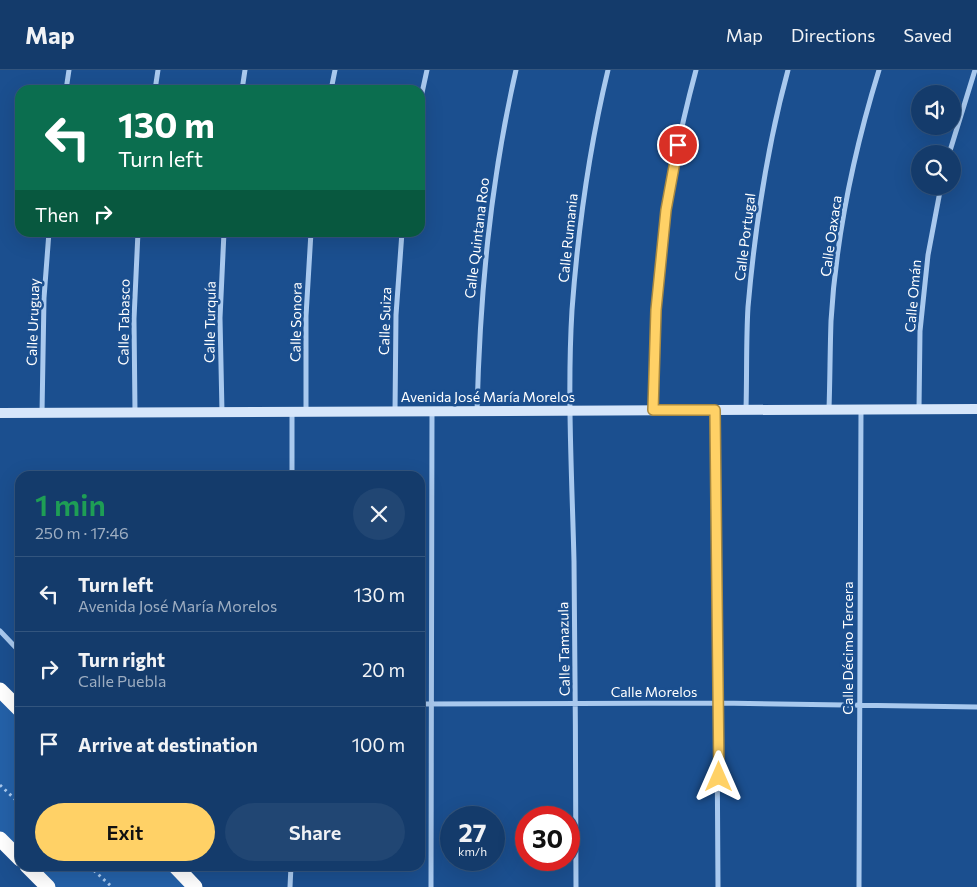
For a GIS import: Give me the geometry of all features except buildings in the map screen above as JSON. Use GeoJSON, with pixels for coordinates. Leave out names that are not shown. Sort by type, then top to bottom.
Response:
{"type":"FeatureCollection","features":[{"type":"Feature","properties":{"kind":"highway"},"geometry":{"type":"LineString","coordinates":[[0,690],[15,705]]}},
{"type":"Feature","properties":{"kind":"highway"},"geometry":{"type":"LineString","coordinates":[[0,839],[15,854]]}},
{"type":"Feature","properties":{"kind":"highway"},"geometry":{"type":"LineString","coordinates":[[32,871],[48,887]]}},
{"type":"Feature","properties":{"kind":"highway"},"geometry":{"type":"LineString","coordinates":[[180,871],[195,887]]}},
{"type":"Feature","properties":{"kind":"street"},"geometry":{"type":"LineString","coordinates":[[67,85],[69,70]]}},
{"type":"Feature","properties":{"kind":"street"},"geometry":{"type":"LineString","coordinates":[[156,85],[158,70]]}},
{"type":"Feature","properties":{"kind":"street"},"geometry":{"type":"LineString","coordinates":[[243,85],[245,70]]}},
{"type":"Feature","properties":{"kind":"street"},"geometry":{"type":"LineString","coordinates":[[332,85],[335,70]]}},
{"type":"Feature","properties":{"kind":"street"},"geometry":{"type":"LineString","coordinates":[[424,85],[427,70]]}},
{"type":"Feature","properties":{"kind":"street","name":"Calle Quintana Roo"},"geometry":{"type":"LineString","coordinates":[[477,411],[480,313],[489,216],[504,120],[516,70]]}},
{"type":"Feature","properties":{"kind":"street","name":"Calle Rumania"},"geometry":{"type":"LineString","coordinates":[[571,410],[572,312],[581,213],[597,116],[608,70]]}},
{"type":"Feature","properties":{"kind":"street"},"geometry":{"type":"LineString","coordinates":[[653,410],[656,310],[666,210],[684,112],[696,70]]}},
{"type":"Feature","properties":{"kind":"street","name":"Calle Portugal"},"geometry":{"type":"LineString","coordinates":[[746,410],[748,308],[758,208],[778,108],[788,70]]}},
{"type":"Feature","properties":{"kind":"street","name":"Calle Oaxaca"},"geometry":{"type":"LineString","coordinates":[[829,409],[831,320],[838,259],[848,194],[865,116],[879,70]]}},
{"type":"Feature","properties":{"kind":"street"},"geometry":{"type":"LineString","coordinates":[[952,145],[975,70]]}},
{"type":"Feature","properties":{"kind":"street","name":"Calle Omán"},"geometry":{"type":"LineString","coordinates":[[919,409],[922,312],[928,255],[939,195]]}},
{"type":"Feature","properties":{"kind":"street","name":"Calle Uruguay"},"geometry":{"type":"LineString","coordinates":[[42,413],[44,298],[49,237]]}},
{"type":"Feature","properties":{"kind":"street","name":"Calle Tabasco"},"geometry":{"type":"LineString","coordinates":[[135,412],[134,319],[138,237]]}},
{"type":"Feature","properties":{"kind":"street","name":"Calle Turquía"},"geometry":{"type":"LineString","coordinates":[[222,412],[220,318],[224,237]]}},
{"type":"Feature","properties":{"kind":"street","name":"Calle Sonora"},"geometry":{"type":"LineString","coordinates":[[306,412],[306,316],[311,237]]}},
{"type":"Feature","properties":{"kind":"street","name":"Calle Suiza"},"geometry":{"type":"LineString","coordinates":[[395,411],[396,315],[402,237]]}},
{"type":"Feature","properties":{"kind":"street","name":"Calle Décimo Tercera"},"geometry":{"type":"LineString","coordinates":[[859,887],[861,409]]}},
{"type":"Feature","properties":{"kind":"street","name":"Avenida José María Morelos"},"geometry":{"type":"LineString","coordinates":[[0,413],[977,409]]}},
{"type":"Feature","properties":{"kind":"street","name":"Calle Tamazula"},"geometry":{"type":"LineString","coordinates":[[571,410],[576,703],[576,887]]}},
{"type":"Feature","properties":{"kind":"street"},"geometry":{"type":"LineString","coordinates":[[715,410],[719,703],[718,887]]}},
{"type":"Feature","properties":{"kind":"street"},"geometry":{"type":"LineString","coordinates":[[431,887],[432,411]]}},
{"type":"Feature","properties":{"kind":"street"},"geometry":{"type":"LineString","coordinates":[[292,412],[292,471]]}},
{"type":"Feature","properties":{"kind":"street"},"geometry":{"type":"LineString","coordinates":[[0,631],[15,647]]}},
{"type":"Feature","properties":{"kind":"street","name":"Calle Morelos"},"geometry":{"type":"LineString","coordinates":[[425,704],[719,703],[977,707]]}},
{"type":"Feature","properties":{"kind":"street"},"geometry":{"type":"LineString","coordinates":[[290,887],[291,871]]}},
{"type":"Feature","properties":{"kind":"path"},"geometry":{"type":"LineString","coordinates":[[0,785],[15,799]]}},
{"type":"Feature","properties":{"kind":"path"},"geometry":{"type":"LineString","coordinates":[[94,871],[112,887]]}},
{"type":"Feature","properties":{"kind":"shaded area"},"geometry":{"type":"Polygon","coordinates":[[[0,695],[15,710],[15,849],[0,834],[0,695]]]}},
{"type":"Feature","properties":{"kind":"shaded area"},"geometry":{"type":"Polygon","coordinates":[[[37,871],[177,871],[192,887],[52,887],[37,871]]]}},
{"type":"Feature","properties":{"kind":"route"},"geometry":{"type":"LineString","coordinates":[[678,145],[666,210],[656,310],[653,410],[715,410],[719,777]]}}]}
